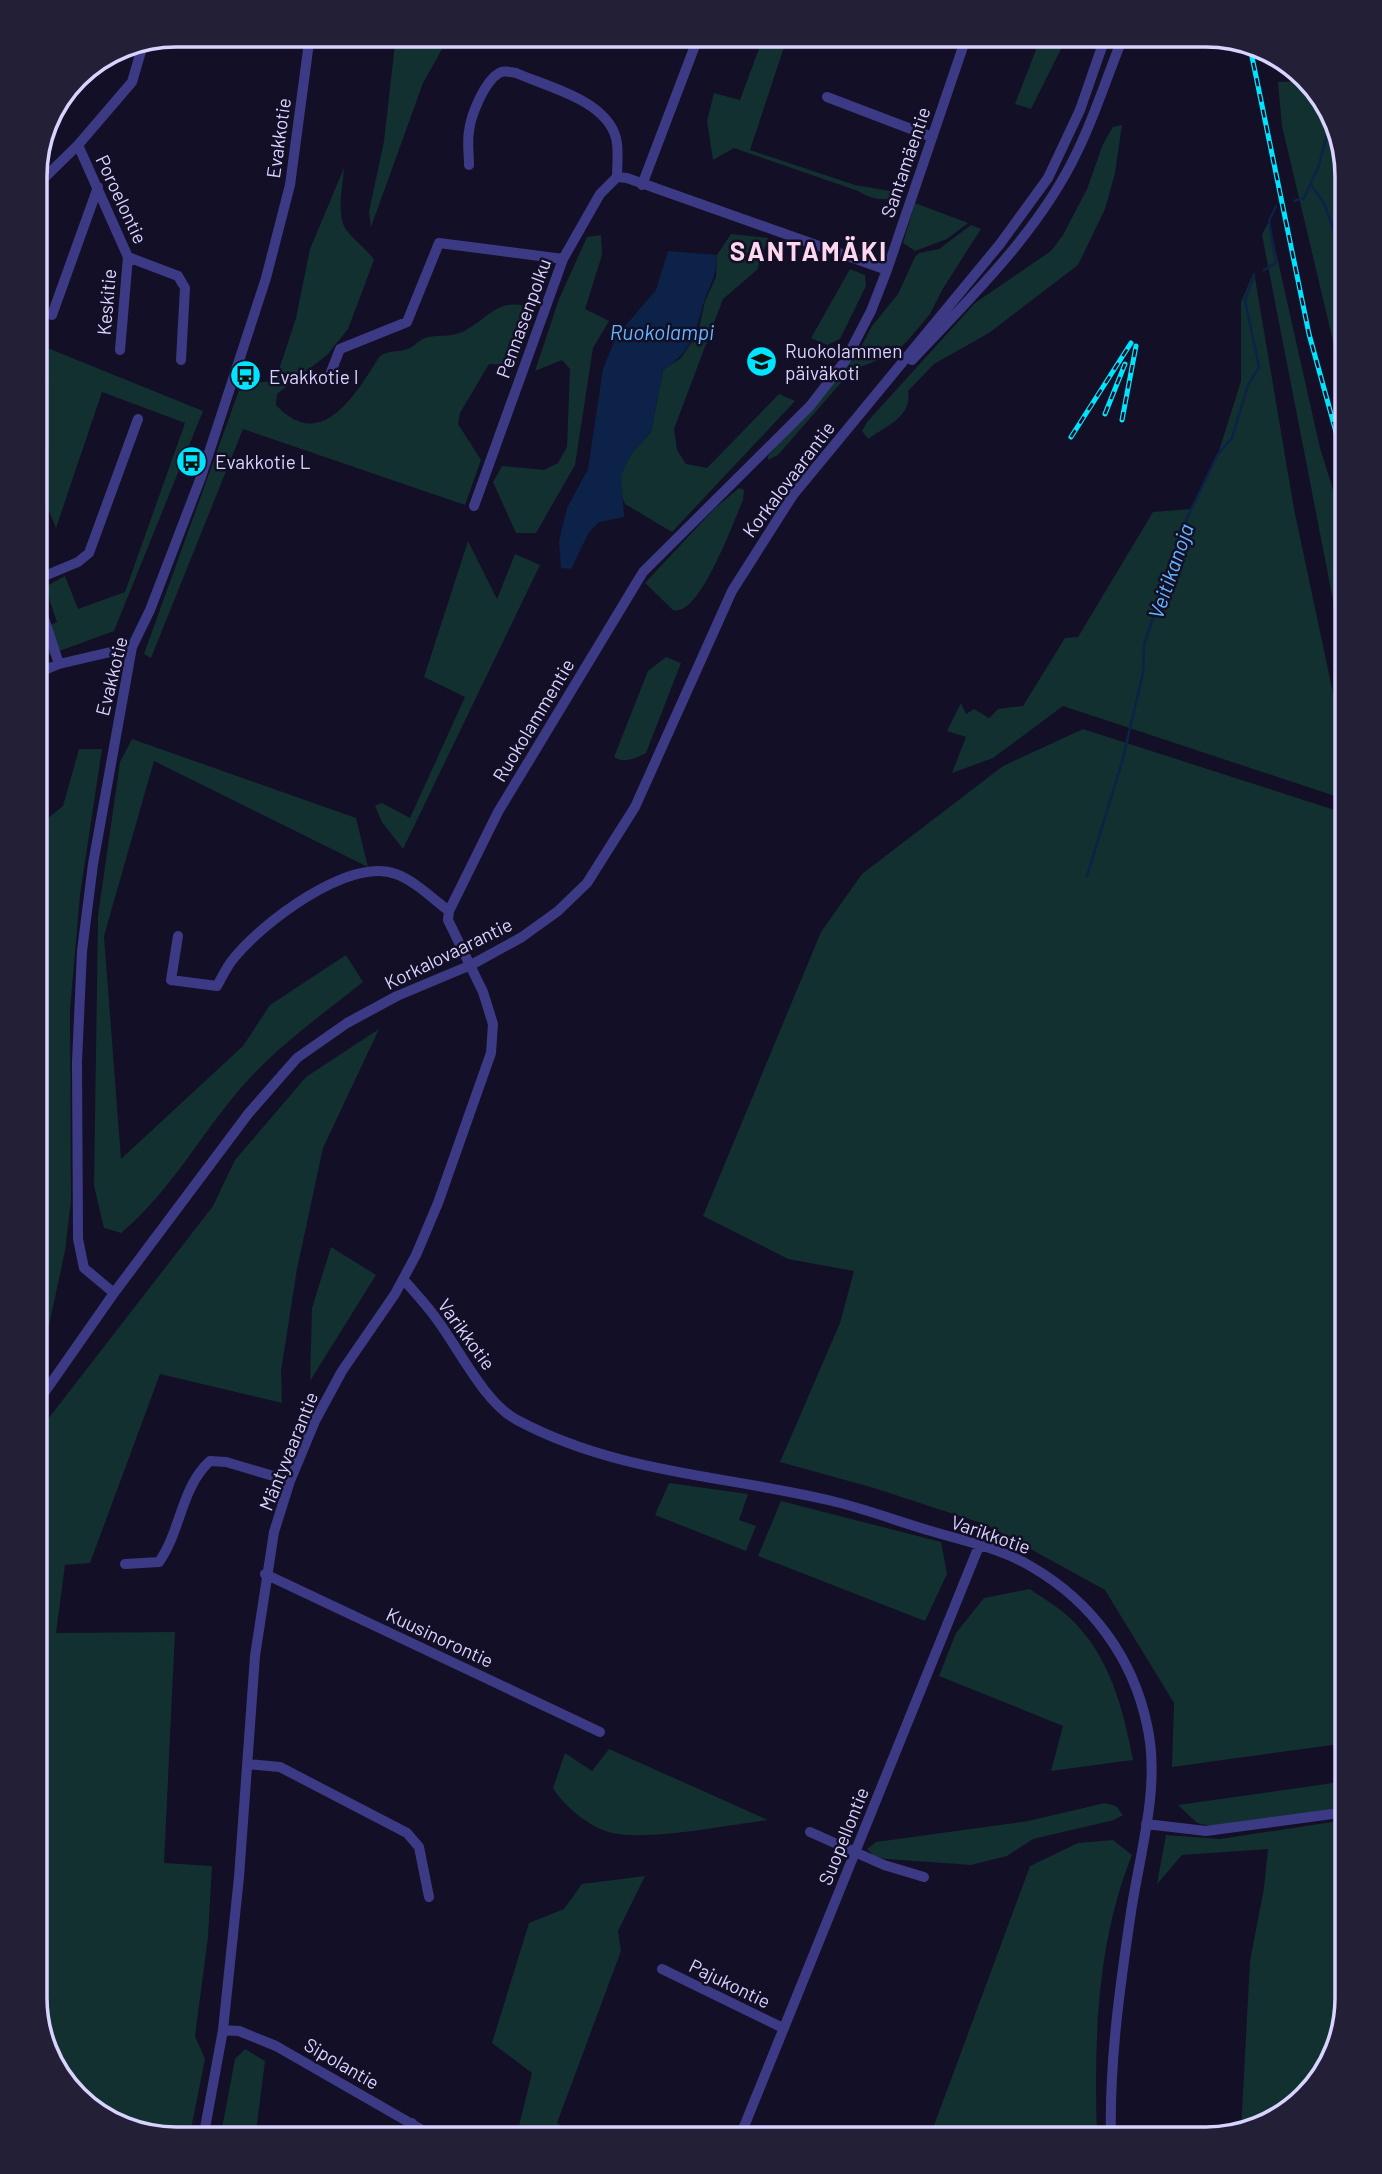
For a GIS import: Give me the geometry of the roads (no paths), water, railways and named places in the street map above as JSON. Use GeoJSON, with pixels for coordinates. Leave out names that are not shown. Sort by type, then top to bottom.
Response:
{"type":"FeatureCollection","features":[{"type":"Feature","properties":{"kind":"street","name":"Evakkotie"},"geometry":{"type":"LineString","coordinates":[[114,1293],[85,1268],[78,1239],[77,1062],[82,951],[93,864],[132,647],[150,610],[201,477],[266,278],[290,185],[308,48]]}},
{"type":"Feature","properties":{"kind":"street"},"geometry":{"type":"LineString","coordinates":[[642,185],[694,48]]}},
{"type":"Feature","properties":{"kind":"street","name":"Santamäentie"},"geometry":{"type":"LineString","coordinates":[[662,555],[810,406],[845,361],[871,311],[887,270],[963,48]]}},
{"type":"Feature","properties":{"kind":"street","name":"Korkalovaarantie"},"geometry":{"type":"LineString","coordinates":[[47,1388],[114,1293],[248,1114],[297,1058],[357,1017],[397,996],[471,965],[522,937],[558,911],[587,883],[635,807],[732,592],[750,559],[793,495],[1000,244],[1048,178],[1070,134],[1102,48]]}},
{"type":"Feature","properties":{"kind":"street","name":"Korkalovaarantie"},"geometry":{"type":"LineString","coordinates":[[885,383],[898,375],[974,295],[1036,220],[1078,151],[1119,48]]}},
{"type":"Feature","properties":{"kind":"street"},"geometry":{"type":"LineString","coordinates":[[48,174],[78,145],[132,82],[141,53]]}},
{"type":"Feature","properties":{"kind":"street"},"geometry":{"type":"LineString","coordinates":[[469,165],[469,131],[485,90],[504,72],[516,73],[583,102],[610,125],[616,140],[617,177],[887,270]]}},
{"type":"Feature","properties":{"kind":"street"},"geometry":{"type":"LineString","coordinates":[[827,97],[932,137]]}},
{"type":"Feature","properties":{"kind":"street","name":"Poroelontie"},"geometry":{"type":"LineString","coordinates":[[78,145],[128,257],[178,276],[185,288],[181,360]]}},
{"type":"Feature","properties":{"kind":"street","name":"Pennasenpolku"},"geometry":{"type":"LineString","coordinates":[[474,506],[563,259],[595,202],[607,184],[617,177]]}},
{"type":"Feature","properties":{"kind":"street"},"geometry":{"type":"LineString","coordinates":[[52,315],[98,187]]}},
{"type":"Feature","properties":{"kind":"street"},"geometry":{"type":"LineString","coordinates":[[329,377],[340,349],[407,322],[439,243],[563,259]]}},
{"type":"Feature","properties":{"kind":"street","name":"Keskitie"},"geometry":{"type":"LineString","coordinates":[[120,350],[128,257]]}},
{"type":"Feature","properties":{"kind":"street"},"geometry":{"type":"LineString","coordinates":[[48,575],[78,562],[89,553],[138,419]]}},
{"type":"Feature","properties":{"kind":"street","name":"Ruokolammentie"},"geometry":{"type":"LineString","coordinates":[[449,911],[498,812],[643,572],[662,555]]}},
{"type":"Feature","properties":{"kind":"street"},"geometry":{"type":"LineString","coordinates":[[48,630],[59,664]]}},
{"type":"Feature","properties":{"kind":"street"},"geometry":{"type":"LineString","coordinates":[[48,669],[132,647]]}},
{"type":"Feature","properties":{"kind":"street"},"geometry":{"type":"LineString","coordinates":[[178,936],[170,980],[217,986],[232,959],[253,937],[305,898],[341,878],[375,872],[395,873],[449,911]]}},
{"type":"Feature","properties":{"kind":"street","name":"Mäntyvaarantie"},"geometry":{"type":"LineString","coordinates":[[205,2126],[223,2030],[255,1656],[265,1574],[274,1532],[289,1481],[315,1421],[342,1371],[404,1280],[438,1203],[491,1053],[493,1024],[471,965],[457,944],[448,920],[449,911]]}},
{"type":"Feature","properties":{"kind":"street","name":"Varikkotie"},"geometry":{"type":"LineString","coordinates":[[404,1280],[436,1317],[497,1406],[516,1420],[627,1462],[667,1473],[828,1500],[979,1546],[1030,1565],[1084,1606],[1119,1648],[1136,1686],[1148,1728],[1151,1779],[1120,1990],[1110,2101],[1111,2127]]}},
{"type":"Feature","properties":{"kind":"street"},"geometry":{"type":"LineString","coordinates":[[125,1564],[159,1562],[168,1549],[196,1474],[210,1461],[226,1462],[289,1481]]}},
{"type":"Feature","properties":{"kind":"street","name":"Suopellontie"},"geometry":{"type":"LineString","coordinates":[[744,2127],[979,1546]]}},
{"type":"Feature","properties":{"kind":"street","name":"Kuusinorontie"},"geometry":{"type":"LineString","coordinates":[[265,1574],[600,1732]]}},
{"type":"Feature","properties":{"kind":"street"},"geometry":{"type":"LineString","coordinates":[[247,1763],[280,1767],[408,1833],[419,1847],[429,1897]]}},
{"type":"Feature","properties":{"kind":"street"},"geometry":{"type":"LineString","coordinates":[[1146,1824],[1206,1831],[1335,1814]]}},
{"type":"Feature","properties":{"kind":"street"},"geometry":{"type":"LineString","coordinates":[[810,1832],[855,1853],[924,1877]]}},
{"type":"Feature","properties":{"kind":"street","name":"Pajukontie"},"geometry":{"type":"LineString","coordinates":[[662,1969],[783,2028]]}},
{"type":"Feature","properties":{"kind":"street","name":"Sipolantie"},"geometry":{"type":"LineString","coordinates":[[223,2030],[239,2031],[276,2046],[417,2126]]}},
{"type":"Feature","properties":{"kind":"water","name":"Ruokolampi"},"geometry":{"type":"Polygon","coordinates":[[[668,251],[717,255],[713,280],[687,348],[663,370],[651,432],[632,453],[621,474],[624,517],[599,522],[589,532],[571,569],[561,568],[559,541],[567,508],[588,469],[603,369],[616,337],[656,290],[668,251]]]}},
{"type":"Feature","properties":{"kind":"waterway","name":"Veitikanoja"},"geometry":{"type":"LineString","coordinates":[[1294,201],[1304,198],[1319,165],[1327,133]]}},
{"type":"Feature","properties":{"kind":"waterway"},"geometry":{"type":"LineString","coordinates":[[1312,186],[1324,203],[1335,233]]}},
{"type":"Feature","properties":{"kind":"waterway","name":"Veitikanoja"},"geometry":{"type":"LineString","coordinates":[[1264,270],[1276,263],[1269,221],[1276,206]]}},
{"type":"Feature","properties":{"kind":"waterway","name":"Veitikanoja"},"geometry":{"type":"LineString","coordinates":[[1087,876],[1122,762],[1143,673],[1144,645],[1187,518],[1218,454],[1232,438],[1248,385],[1259,367],[1245,300],[1254,276]]}},
{"type":"Feature","properties":{"kind":"railway"},"geometry":{"type":"LineString","coordinates":[[1252,56],[1309,334],[1335,428]]}},
{"type":"Feature","properties":{"kind":"railway"},"geometry":{"type":"LineString","coordinates":[[1071,437],[1131,343]]}},
{"type":"Feature","properties":{"kind":"railway"},"geometry":{"type":"LineString","coordinates":[[1122,420],[1136,346]]}},
{"type":"Feature","properties":{"kind":"railway"},"geometry":{"type":"LineString","coordinates":[[1105,414],[1125,364]]}},
{"type":"Feature","properties":{"kind":"place","name":"Ruokolammen päiväkoti"},"geometry":{"type":"Point","coordinates":[762,361]}},
{"type":"Feature","properties":{"kind":"place","name":"Evakkotie I"},"geometry":{"type":"Point","coordinates":[246,376]}},
{"type":"Feature","properties":{"kind":"place","name":"Evakkotie L"},"geometry":{"type":"Point","coordinates":[192,461]}},
{"type":"Feature","properties":{"kind":"district","name":"SANTAMÄKI"},"geometry":{"type":"Point","coordinates":[809,250]}}]}
